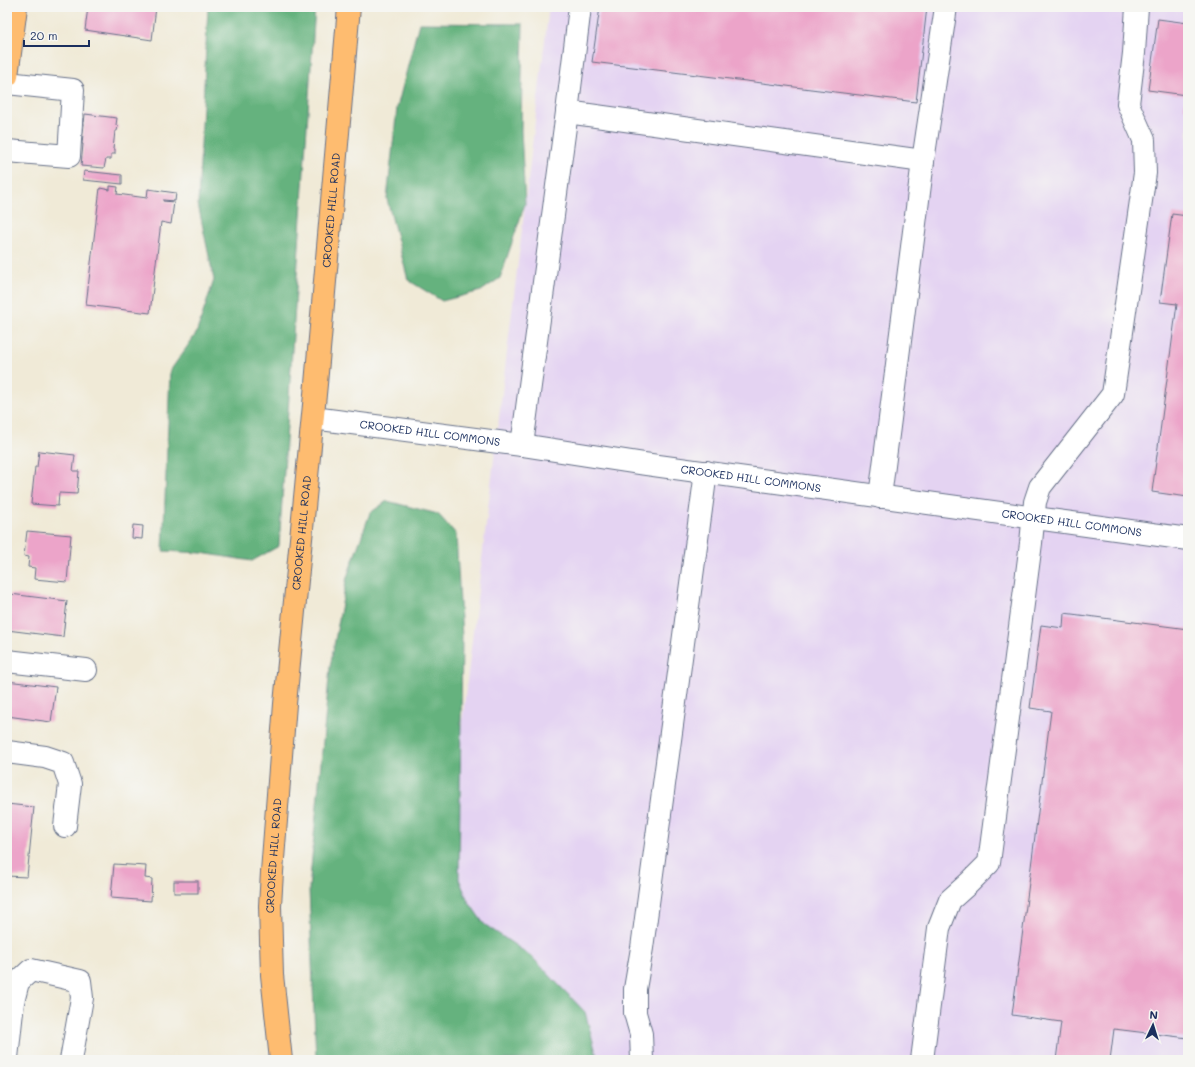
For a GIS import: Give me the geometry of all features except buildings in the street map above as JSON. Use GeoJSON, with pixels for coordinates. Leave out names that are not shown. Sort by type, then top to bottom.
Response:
{"type":"FeatureCollection","features":[{"type":"Feature","properties":{"kind":"main road"},"geometry":{"type":"LineString","coordinates":[[7,76],[16,7]]}},
{"type":"Feature","properties":{"kind":"main road","name":"CROOKED HILL ROAD"},"geometry":{"type":"LineString","coordinates":[[281,1060],[272,975],[270,914],[271,885],[285,704],[313,418],[349,7]]}},
{"type":"Feature","properties":{"kind":"lane"},"geometry":{"type":"LineString","coordinates":[[522,445],[580,7]]}},
{"type":"Feature","properties":{"kind":"lane"},"geometry":{"type":"LineString","coordinates":[[880,497],[923,161],[946,7]]}},
{"type":"Feature","properties":{"kind":"lane"},"geometry":{"type":"LineString","coordinates":[[922,1060],[939,928],[950,900],[970,883],[989,863],[1029,563],[1035,502],[1040,487],[1114,394],[1145,173],[1144,140],[1128,104],[1134,53],[1137,7]]}},
{"type":"Feature","properties":{"kind":"lane"},"geometry":{"type":"LineString","coordinates":[[7,83],[73,90],[69,156],[7,151]]}},
{"type":"Feature","properties":{"kind":"lane"},"geometry":{"type":"LineString","coordinates":[[567,112],[923,161]]}},
{"type":"Feature","properties":{"kind":"lane","name":"CROOKED HILL COMMONS"},"geometry":{"type":"LineString","coordinates":[[313,418],[522,445],[880,497],[1188,539]]}},
{"type":"Feature","properties":{"kind":"lane"},"geometry":{"type":"LineString","coordinates":[[642,1060],[641,1034],[635,1014],[635,989],[643,941],[706,472]]}},
{"type":"Feature","properties":{"kind":"lane"},"geometry":{"type":"LineString","coordinates":[[7,661],[86,670]]}},
{"type":"Feature","properties":{"kind":"lane"},"geometry":{"type":"LineString","coordinates":[[7,752],[45,757],[63,763],[70,784],[64,826]]}},
{"type":"Feature","properties":{"kind":"lane"},"geometry":{"type":"LineString","coordinates":[[7,1058],[13,1002],[18,982],[31,970],[80,981],[82,998],[71,1060]]}},
{"type":"Feature","properties":{"kind":"shaded area"},"geometry":{"type":"Polygon","coordinates":[[[549,7],[1188,7],[1188,1060],[521,1060],[438,920],[549,7]]]}},
{"type":"Feature","properties":{"kind":"green space"},"geometry":{"type":"Polygon","coordinates":[[[208,7],[315,7],[279,546],[252,561],[201,553],[163,551],[170,371],[196,334],[214,280],[198,204],[208,7]]]}},
{"type":"Feature","properties":{"kind":"green space"},"geometry":{"type":"Polygon","coordinates":[[[419,23],[523,24],[521,130],[525,204],[500,278],[481,291],[442,301],[408,280],[387,199],[397,108],[419,23]]]}},
{"type":"Feature","properties":{"kind":"green space"},"geometry":{"type":"Polygon","coordinates":[[[387,501],[438,514],[456,534],[462,637],[459,879],[468,901],[484,924],[531,956],[585,1012],[598,1060],[316,1060],[309,889],[330,667],[347,577],[370,513],[387,501]]]}}]}
